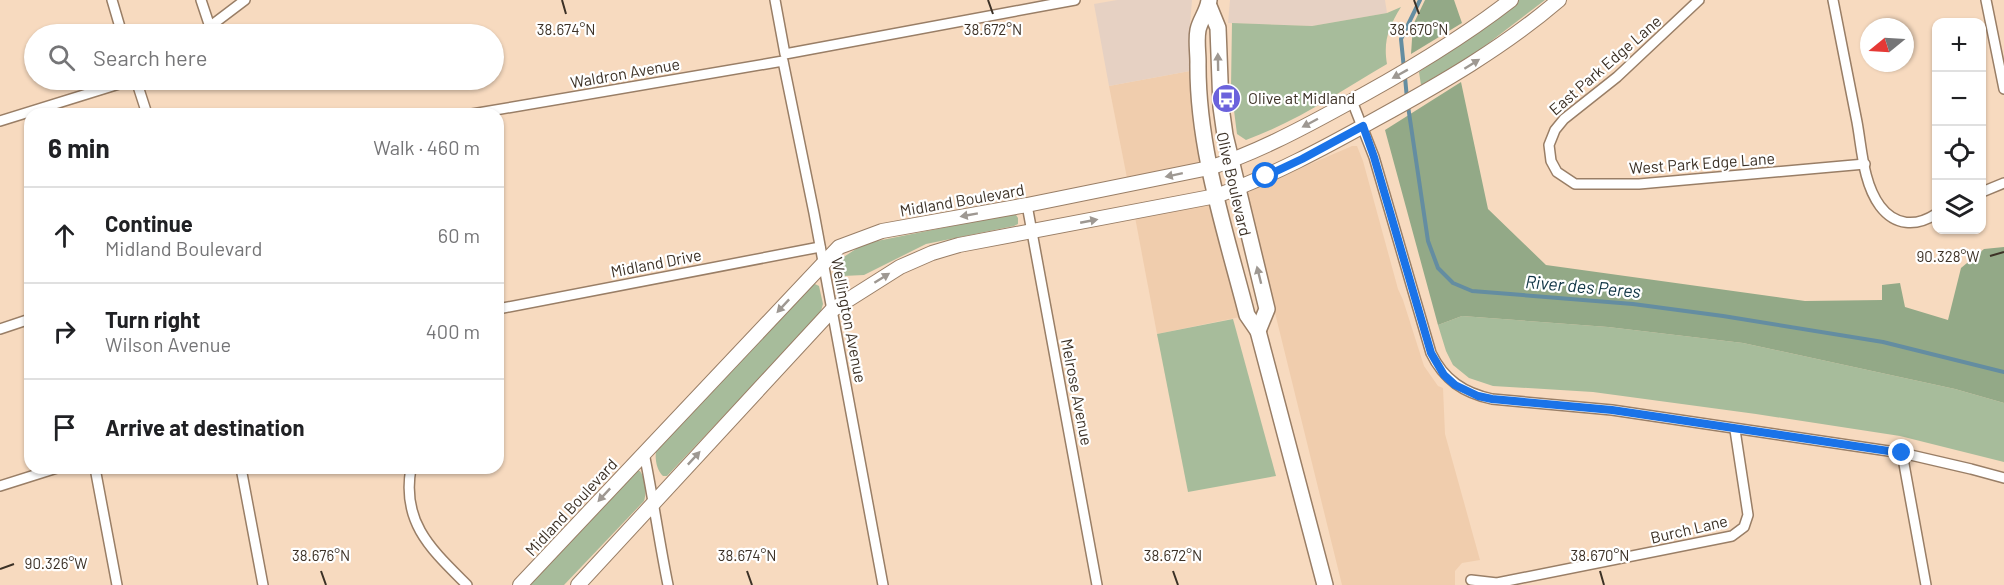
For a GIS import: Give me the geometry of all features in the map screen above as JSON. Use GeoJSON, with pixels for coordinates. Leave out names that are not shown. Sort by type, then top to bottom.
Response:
{"type":"FeatureCollection","features":[{"type":"Feature","properties":{"kind":"main road","name":"Midland Boulevard"},"geometry":{"type":"LineString","coordinates":[[520,585],[839,247],[882,231],[1027,205],[1209,168],[1231,161],[1276,142],[1420,63],[1482,23],[1511,0]]}},
{"type":"Feature","properties":{"kind":"main road"},"geometry":{"type":"LineString","coordinates":[[578,585],[832,310],[900,267],[932,253],[959,245],[1216,196],[1238,189],[1302,159],[1422,94],[1486,55],[1536,20],[1559,0]]}},
{"type":"Feature","properties":{"kind":"main road","name":"Olive Boulevard"},"geometry":{"type":"LineString","coordinates":[[1209,3],[1218,28],[1221,107],[1231,161],[1267,309],[1258,331]]}},
{"type":"Feature","properties":{"kind":"main road","name":"Olive Boulevard"},"geometry":{"type":"LineString","coordinates":[[1209,3],[1198,29],[1201,120],[1209,168],[1247,315],[1258,331],[1325,585]]}},
{"type":"Feature","properties":{"kind":"street"},"geometry":{"type":"LineString","coordinates":[[112,0],[119,24]]}},
{"type":"Feature","properties":{"kind":"street"},"geometry":{"type":"LineString","coordinates":[[201,0],[209,24]]}},
{"type":"Feature","properties":{"kind":"street"},"geometry":{"type":"LineString","coordinates":[[214,24],[245,0]]}},
{"type":"Feature","properties":{"kind":"street","name":"Wellington Avenue"},"geometry":{"type":"LineString","coordinates":[[775,0],[883,585]]}},
{"type":"Feature","properties":{"kind":"street","name":"Waldron Avenue"},"geometry":{"type":"LineString","coordinates":[[504,108],[784,58],[1075,0]]}},
{"type":"Feature","properties":{"kind":"street","name":"East Park Edge Lane"},"geometry":{"type":"LineString","coordinates":[[1551,161],[1549,153],[1551,137],[1564,119],[1617,77],[1699,0]]}},
{"type":"Feature","properties":{"kind":"street"},"geometry":{"type":"LineString","coordinates":[[1833,0],[1865,164],[1874,196],[1881,208],[1893,218],[1910,224],[1932,216]]}},
{"type":"Feature","properties":{"kind":"street"},"geometry":{"type":"LineString","coordinates":[[1986,0],[2004,89]]}},
{"type":"Feature","properties":{"kind":"street"},"geometry":{"type":"LineString","coordinates":[[42,108],[101,90]]}},
{"type":"Feature","properties":{"kind":"street"},"geometry":{"type":"LineString","coordinates":[[138,90],[145,108]]}},
{"type":"Feature","properties":{"kind":"street"},"geometry":{"type":"LineString","coordinates":[[1352,101],[1374,157],[1431,353],[1444,375],[1455,385],[1478,396],[1492,399],[1612,410],[1902,453],[2004,478]]}},
{"type":"Feature","properties":{"kind":"street"},"geometry":{"type":"LineString","coordinates":[[0,121],[24,114]]}},
{"type":"Feature","properties":{"kind":"street","name":"West Park Edge Lane"},"geometry":{"type":"LineString","coordinates":[[1551,161],[1557,172],[1575,184],[1640,184],[1865,164]]}},
{"type":"Feature","properties":{"kind":"street"},"geometry":{"type":"LineString","coordinates":[[1986,190],[2004,183]]}},
{"type":"Feature","properties":{"kind":"street","name":"Melrose Avenue"},"geometry":{"type":"LineString","coordinates":[[1027,205],[1097,585]]}},
{"type":"Feature","properties":{"kind":"street","name":"Midland Drive"},"geometry":{"type":"LineString","coordinates":[[504,308],[820,246]]}},
{"type":"Feature","properties":{"kind":"street"},"geometry":{"type":"LineString","coordinates":[[0,329],[24,321]]}},
{"type":"Feature","properties":{"kind":"street","name":"Burch Lane"},"geometry":{"type":"LineString","coordinates":[[1471,580],[1497,583],[1732,536],[1744,527],[1748,515],[1735,430]]}},
{"type":"Feature","properties":{"kind":"street"},"geometry":{"type":"LineString","coordinates":[[644,453],[668,585]]}},
{"type":"Feature","properties":{"kind":"street"},"geometry":{"type":"LineString","coordinates":[[1902,453],[1926,585]]}},
{"type":"Feature","properties":{"kind":"street"},"geometry":{"type":"LineString","coordinates":[[0,486],[38,474]]}},
{"type":"Feature","properties":{"kind":"street"},"geometry":{"type":"LineString","coordinates":[[96,474],[117,585]]}},
{"type":"Feature","properties":{"kind":"street"},"geometry":{"type":"LineString","coordinates":[[242,474],[263,585]]}},
{"type":"Feature","properties":{"kind":"street"},"geometry":{"type":"LineString","coordinates":[[410,474],[408,485],[415,524],[435,553],[467,585]]}},
{"type":"Feature","properties":{"kind":"shaded area"},"geometry":{"type":"Polygon","coordinates":[[[1117,0],[1192,0],[1189,37],[1190,71],[1109,86],[1094,4],[1117,0]]]}},
{"type":"Feature","properties":{"kind":"shaded area"},"geometry":{"type":"Polygon","coordinates":[[[1230,0],[1385,0],[1387,13],[1312,26],[1228,23],[1230,0]]]}},
{"type":"Feature","properties":{"kind":"shaded area"},"geometry":{"type":"Polygon","coordinates":[[[1190,71],[1191,101],[1201,159],[1198,164],[1127,178],[1109,86],[1190,71]]]}},
{"type":"Feature","properties":{"kind":"shaded area"},"geometry":{"type":"Polygon","coordinates":[[[1352,146],[1357,146],[1363,161],[1398,289],[1424,366],[1438,386],[1443,388],[1445,434],[1480,560],[1462,563],[1455,571],[1455,585],[1342,585],[1247,199],[1248,193],[1253,189],[1352,146]]]}},
{"type":"Feature","properties":{"kind":"shaded area"},"geometry":{"type":"Polygon","coordinates":[[[1209,203],[1240,317],[1157,334],[1135,217],[1209,203]]]}},
{"type":"Feature","properties":{"kind":"green space"},"geometry":{"type":"Polygon","coordinates":[[[1425,0],[1454,0],[1462,23],[1411,54],[1413,25],[1425,0]]]}},
{"type":"Feature","properties":{"kind":"green space"},"geometry":{"type":"Polygon","coordinates":[[[1519,0],[1545,0],[1473,55],[1421,85],[1419,72],[1519,0]]]}},
{"type":"Feature","properties":{"kind":"green space"},"geometry":{"type":"Polygon","coordinates":[[[1401,7],[1388,34],[1387,64],[1265,133],[1246,140],[1237,134],[1231,87],[1232,23],[1312,26],[1387,13],[1401,7]]]}},
{"type":"Feature","properties":{"kind":"green space"},"geometry":{"type":"Polygon","coordinates":[[[1461,82],[1488,209],[1546,265],[1805,301],[1882,300],[1882,285],[1900,283],[1905,307],[1948,320],[1961,268],[1984,249],[2004,247],[2004,403],[1955,389],[1743,343],[1608,327],[1462,316],[1438,325],[1385,130],[1461,82]]]}},
{"type":"Feature","properties":{"kind":"green space"},"geometry":{"type":"Polygon","coordinates":[[[1012,214],[1018,218],[1018,224],[1014,226],[926,244],[864,275],[843,276],[835,269],[836,262],[862,245],[1012,214]]]}},
{"type":"Feature","properties":{"kind":"green space"},"geometry":{"type":"Polygon","coordinates":[[[815,284],[819,286],[823,304],[820,314],[667,476],[663,476],[656,463],[657,447],[815,284]]]}},
{"type":"Feature","properties":{"kind":"green space"},"geometry":{"type":"Polygon","coordinates":[[[1462,316],[1608,327],[1743,343],[1955,389],[2004,403],[2004,462],[1900,436],[1756,414],[1593,392],[1493,386],[1469,378],[1453,365],[1446,351],[1438,325],[1462,316]]]}},
{"type":"Feature","properties":{"kind":"green space"},"geometry":{"type":"Polygon","coordinates":[[[1233,319],[1276,476],[1188,492],[1157,334],[1233,319]]]}},
{"type":"Feature","properties":{"kind":"green space"},"geometry":{"type":"Polygon","coordinates":[[[635,471],[640,471],[643,477],[644,501],[564,585],[525,585],[635,471]]]}},
{"type":"Feature","properties":{"kind":"waterway","name":"River des Peres"},"geometry":{"type":"LineString","coordinates":[[1404,69],[1401,39],[1420,0]]}},
{"type":"Feature","properties":{"kind":"waterway","name":"River des Peres"},"geometry":{"type":"LineString","coordinates":[[1405,77],[1407,99]]}},
{"type":"Feature","properties":{"kind":"waterway","name":"River des Peres"},"geometry":{"type":"LineString","coordinates":[[1408,106],[1428,241],[1438,268],[1453,283],[1472,291],[1633,304],[1723,316],[1883,342],[2004,372]]}},
{"type":"Feature","properties":{"kind":"place","name":"Olive at Midland"},"geometry":{"type":"Point","coordinates":[1227,98]}},
{"type":"Feature","properties":{"kind":"route"},"geometry":{"type":"LineString","coordinates":[[1266,176],[1363,126],[1431,353],[1444,375],[1455,385],[1468,392],[1492,399],[1582,406],[1902,453]]}}]}
